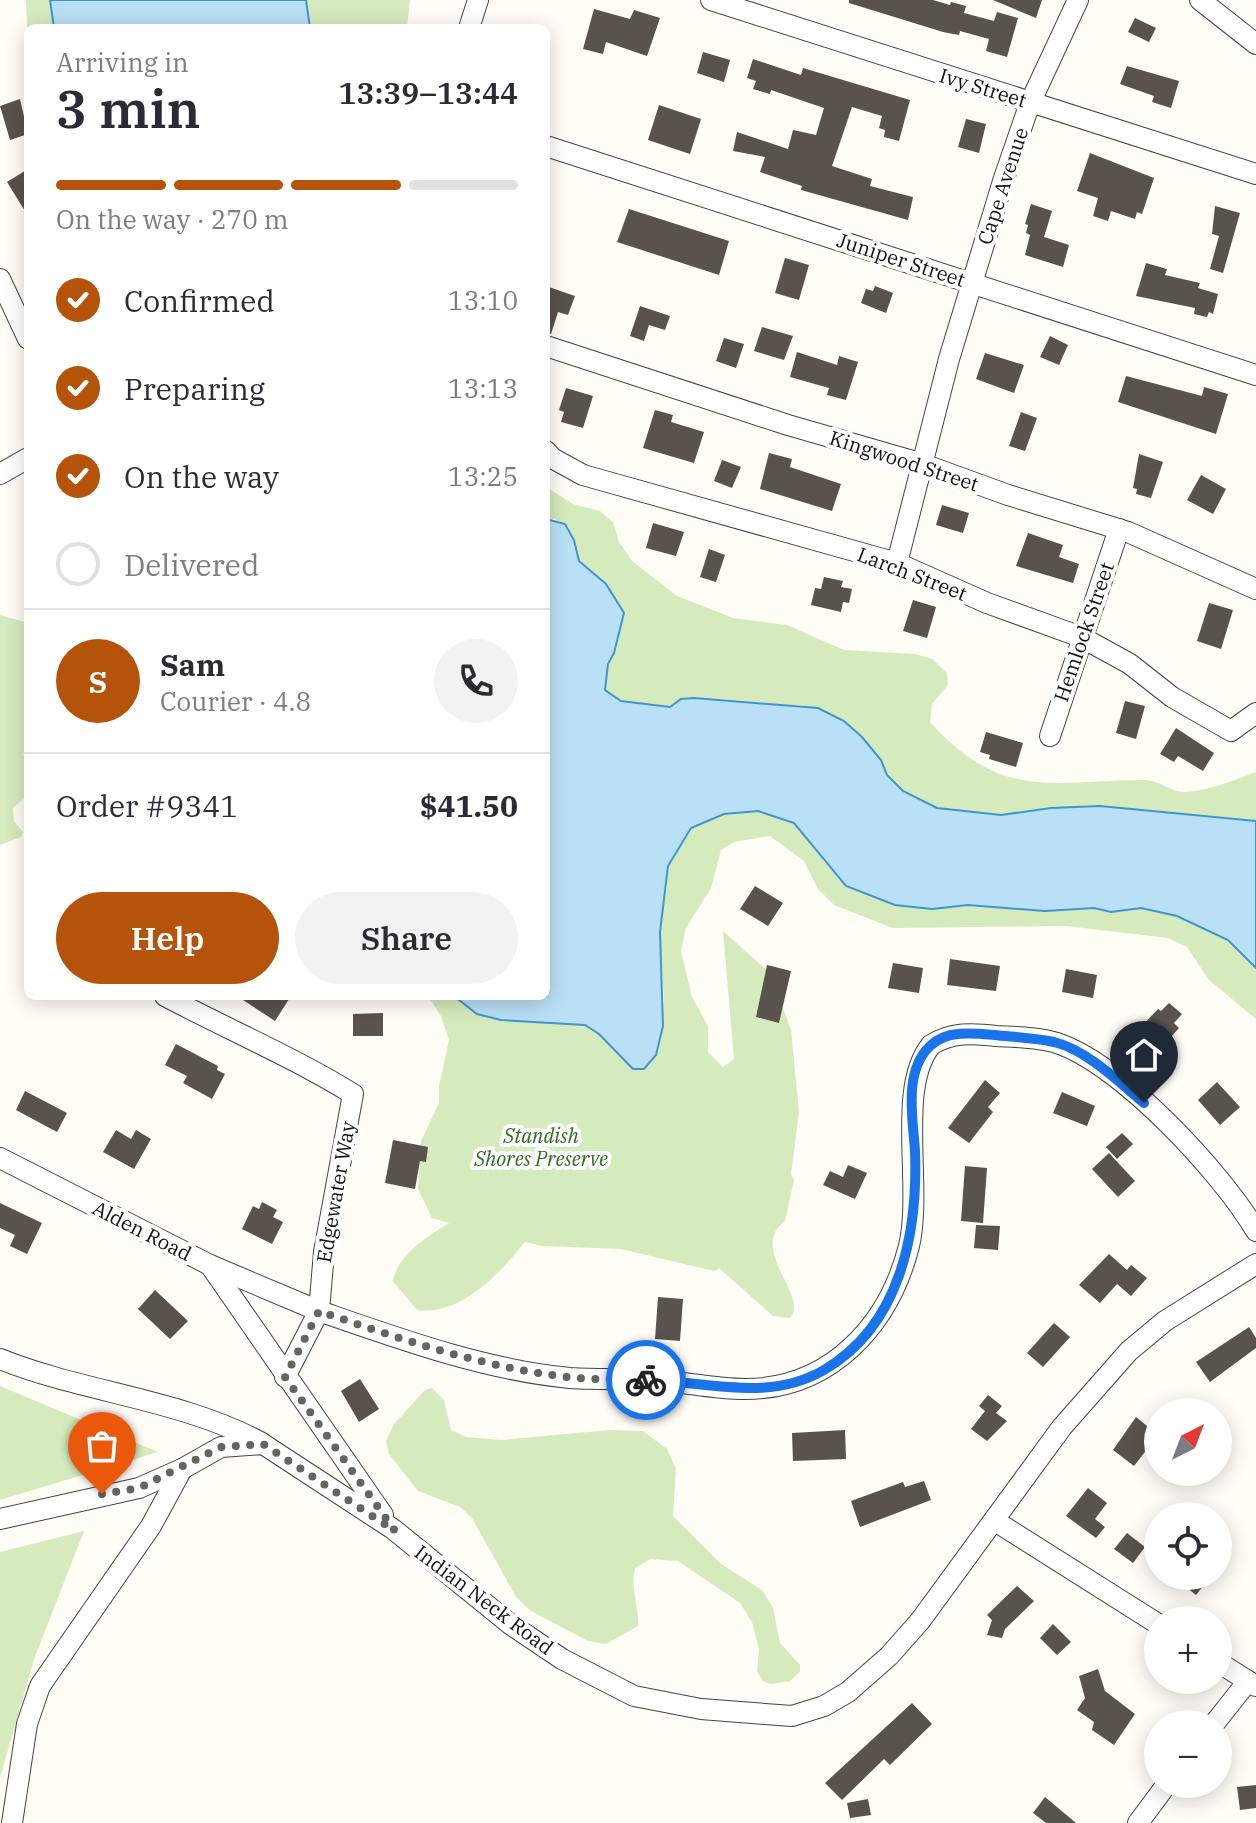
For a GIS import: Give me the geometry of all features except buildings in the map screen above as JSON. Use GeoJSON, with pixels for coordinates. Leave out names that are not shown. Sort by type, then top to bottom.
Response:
{"type":"FeatureCollection","features":[{"type":"Feature","properties":{"kind":"street"},"geometry":{"type":"LineString","coordinates":[[470,24],[478,0]]}},
{"type":"Feature","properties":{"kind":"street","name":"Ivy Street"},"geometry":{"type":"LineString","coordinates":[[711,0],[1256,174]]}},
{"type":"Feature","properties":{"kind":"street","name":"Cape Avenue"},"geometry":{"type":"LineString","coordinates":[[897,563],[920,463],[1030,103],[1078,0]]}},
{"type":"Feature","properties":{"kind":"street"},"geometry":{"type":"LineString","coordinates":[[1200,0],[1256,44]]}},
{"type":"Feature","properties":{"kind":"street","name":"Juniper Street"},"geometry":{"type":"LineString","coordinates":[[550,147],[1256,375]]}},
{"type":"Feature","properties":{"kind":"street"},"geometry":{"type":"LineString","coordinates":[[0,279],[24,330]]}},
{"type":"Feature","properties":{"kind":"street","name":"Kingwood Street"},"geometry":{"type":"LineString","coordinates":[[550,347],[1119,529],[1256,589]]}},
{"type":"Feature","properties":{"kind":"street","name":"Larch Street"},"geometry":{"type":"LineString","coordinates":[[550,456],[583,475],[623,488],[719,511],[897,563],[987,603],[1081,637],[1130,664],[1172,697],[1231,731],[1256,713]]}},
{"type":"Feature","properties":{"kind":"street"},"geometry":{"type":"LineString","coordinates":[[0,474],[24,460]]}},
{"type":"Feature","properties":{"kind":"street","name":"Hemlock Street"},"geometry":{"type":"LineString","coordinates":[[1050,736],[1119,529]]}},
{"type":"Feature","properties":{"kind":"street","name":"Edgewater Way"},"geometry":{"type":"LineString","coordinates":[[173,1000],[260,1046],[310,1067],[353,1094],[324,1252],[319,1311]]}},
{"type":"Feature","properties":{"kind":"street"},"geometry":{"type":"LineString","coordinates":[[210,1265],[319,1311],[461,1356],[569,1378],[656,1380],[749,1389],[791,1383],[811,1376],[840,1359],[870,1329],[902,1267],[915,1203],[912,1103],[918,1067],[931,1045],[962,1034],[1049,1041],[1066,1047],[1112,1077],[1162,1119],[1214,1174],[1256,1231]]}},
{"type":"Feature","properties":{"kind":"street","name":"Alden Road"},"geometry":{"type":"LineString","coordinates":[[0,1158],[210,1265],[395,1531]]}},
{"type":"Feature","properties":{"kind":"street","name":"Indian Neck Road"},"geometry":{"type":"LineString","coordinates":[[0,1359],[87,1388],[210,1419],[263,1444],[395,1531],[510,1624],[562,1659],[634,1696],[701,1709],[792,1716],[836,1699],[875,1671],[920,1621],[1062,1427],[1129,1351],[1165,1321],[1256,1264]]}},
{"type":"Feature","properties":{"kind":"street"},"geometry":{"type":"LineString","coordinates":[[285,1377],[319,1311]]}},
{"type":"Feature","properties":{"kind":"street"},"geometry":{"type":"LineString","coordinates":[[0,1519],[139,1488],[221,1447],[263,1444]]}},
{"type":"Feature","properties":{"kind":"street"},"geometry":{"type":"LineString","coordinates":[[12,1823],[27,1724],[40,1686],[151,1526],[182,1469]]}},
{"type":"Feature","properties":{"kind":"street"},"geometry":{"type":"LineString","coordinates":[[995,1521],[1144,1615]]}},
{"type":"Feature","properties":{"kind":"street"},"geometry":{"type":"LineString","coordinates":[[1227,1710],[1252,1683],[1232,1671]]}},
{"type":"Feature","properties":{"kind":"street"},"geometry":{"type":"LineString","coordinates":[[1138,1823],[1157,1798]]}},
{"type":"Feature","properties":{"kind":"green space"},"geometry":{"type":"Polygon","coordinates":[[[26,0],[50,0],[53,24],[27,24],[26,0]]]}},
{"type":"Feature","properties":{"kind":"green space"},"geometry":{"type":"Polygon","coordinates":[[[306,0],[410,0],[407,24],[309,24],[306,0]]]}},
{"type":"Feature","properties":{"kind":"green space"},"geometry":{"type":"Polygon","coordinates":[[[550,490],[573,504],[600,511],[613,522],[619,542],[632,561],[677,596],[733,618],[787,625],[844,650],[915,654],[932,659],[947,673],[948,685],[932,704],[930,722],[980,765],[1028,781],[1144,780],[1185,792],[1231,782],[1256,772],[1256,821],[1100,806],[1051,808],[1001,815],[937,808],[903,791],[887,775],[881,760],[803,705],[698,699],[670,707],[621,701],[605,690],[608,664],[614,653],[606,584],[579,561],[574,540],[555,519],[550,519],[550,490]]]}},
{"type":"Feature","properties":{"kind":"green space"},"geometry":{"type":"Polygon","coordinates":[[[0,615],[24,622],[24,798],[13,808],[14,821],[23,832],[21,837],[0,845],[0,615]]]}},
{"type":"Feature","properties":{"kind":"green space","name":"Standish Shores Preserve"},"geometry":{"type":"Polygon","coordinates":[[[758,811],[794,823],[814,842],[824,862],[932,909],[968,905],[1045,911],[1094,908],[1112,912],[1141,908],[1177,916],[1228,940],[1256,968],[1256,1019],[1209,980],[1187,947],[1168,938],[1067,926],[893,928],[834,905],[818,889],[804,861],[770,836],[734,842],[721,850],[711,888],[686,928],[681,951],[692,997],[708,1026],[708,1052],[723,1067],[734,1059],[723,931],[770,973],[791,1030],[799,1111],[791,1174],[794,1180],[785,1221],[775,1232],[773,1245],[775,1258],[792,1298],[794,1309],[790,1318],[773,1316],[719,1268],[714,1271],[621,1249],[542,1246],[525,1242],[504,1267],[464,1299],[433,1310],[417,1310],[393,1281],[396,1271],[407,1254],[449,1223],[432,1218],[418,1189],[421,1141],[439,1103],[439,1086],[449,1040],[441,1016],[431,1000],[459,1000],[477,1014],[585,1025],[599,1034],[633,1069],[664,1002],[660,932],[668,866],[673,853],[691,828],[724,814],[758,811]]]}},
{"type":"Feature","properties":{"kind":"green space"},"geometry":{"type":"Polygon","coordinates":[[[0,1386],[158,1452],[0,1500],[0,1386]]]}},
{"type":"Feature","properties":{"kind":"green space"},"geometry":{"type":"Polygon","coordinates":[[[432,1388],[444,1400],[451,1430],[466,1437],[501,1440],[610,1430],[643,1431],[667,1449],[676,1469],[673,1516],[721,1564],[762,1590],[773,1608],[780,1643],[800,1665],[800,1672],[790,1681],[771,1684],[763,1681],[757,1671],[759,1649],[752,1622],[740,1603],[678,1561],[650,1559],[635,1568],[638,1626],[606,1644],[588,1641],[531,1611],[516,1597],[472,1518],[460,1507],[418,1491],[389,1454],[386,1441],[394,1424],[425,1390],[432,1388]]]}},
{"type":"Feature","properties":{"kind":"green space"},"geometry":{"type":"Polygon","coordinates":[[[84,1531],[34,1659],[0,1778],[0,1552],[84,1531]]]}},
{"type":"Feature","properties":{"kind":"water"},"geometry":{"type":"Polygon","coordinates":[[[50,0],[306,0],[309,24],[53,24],[50,0]]]}},
{"type":"Feature","properties":{"kind":"water"},"geometry":{"type":"Polygon","coordinates":[[[550,520],[565,524],[574,540],[579,561],[606,584],[624,613],[614,653],[608,664],[605,690],[621,701],[670,707],[681,699],[694,698],[818,708],[844,721],[862,737],[881,760],[887,775],[903,791],[937,808],[1001,815],[1051,808],[1100,806],[1256,821],[1256,968],[1228,940],[1177,916],[1141,908],[1111,912],[1094,908],[1045,911],[968,905],[932,909],[895,905],[846,886],[794,823],[758,811],[724,814],[691,828],[668,866],[660,932],[663,1026],[656,1055],[644,1069],[633,1069],[599,1034],[585,1025],[501,1020],[477,1014],[459,1000],[550,1000],[550,520]]]}},
{"type":"Feature","properties":{"kind":"way so far"},"geometry":{"type":"LineString","coordinates":[[102,1494],[139,1488],[221,1447],[263,1444],[350,1498],[395,1531],[285,1377],[319,1311],[408,1341],[515,1369],[569,1378],[646,1380]]}},
{"type":"Feature","properties":{"kind":"route"},"geometry":{"type":"LineString","coordinates":[[646,1380],[749,1389],[791,1383],[811,1376],[840,1359],[870,1329],[895,1286],[913,1228],[914,1079],[923,1054],[937,1041],[962,1034],[1056,1043],[1099,1067],[1144,1103]]}}]}
